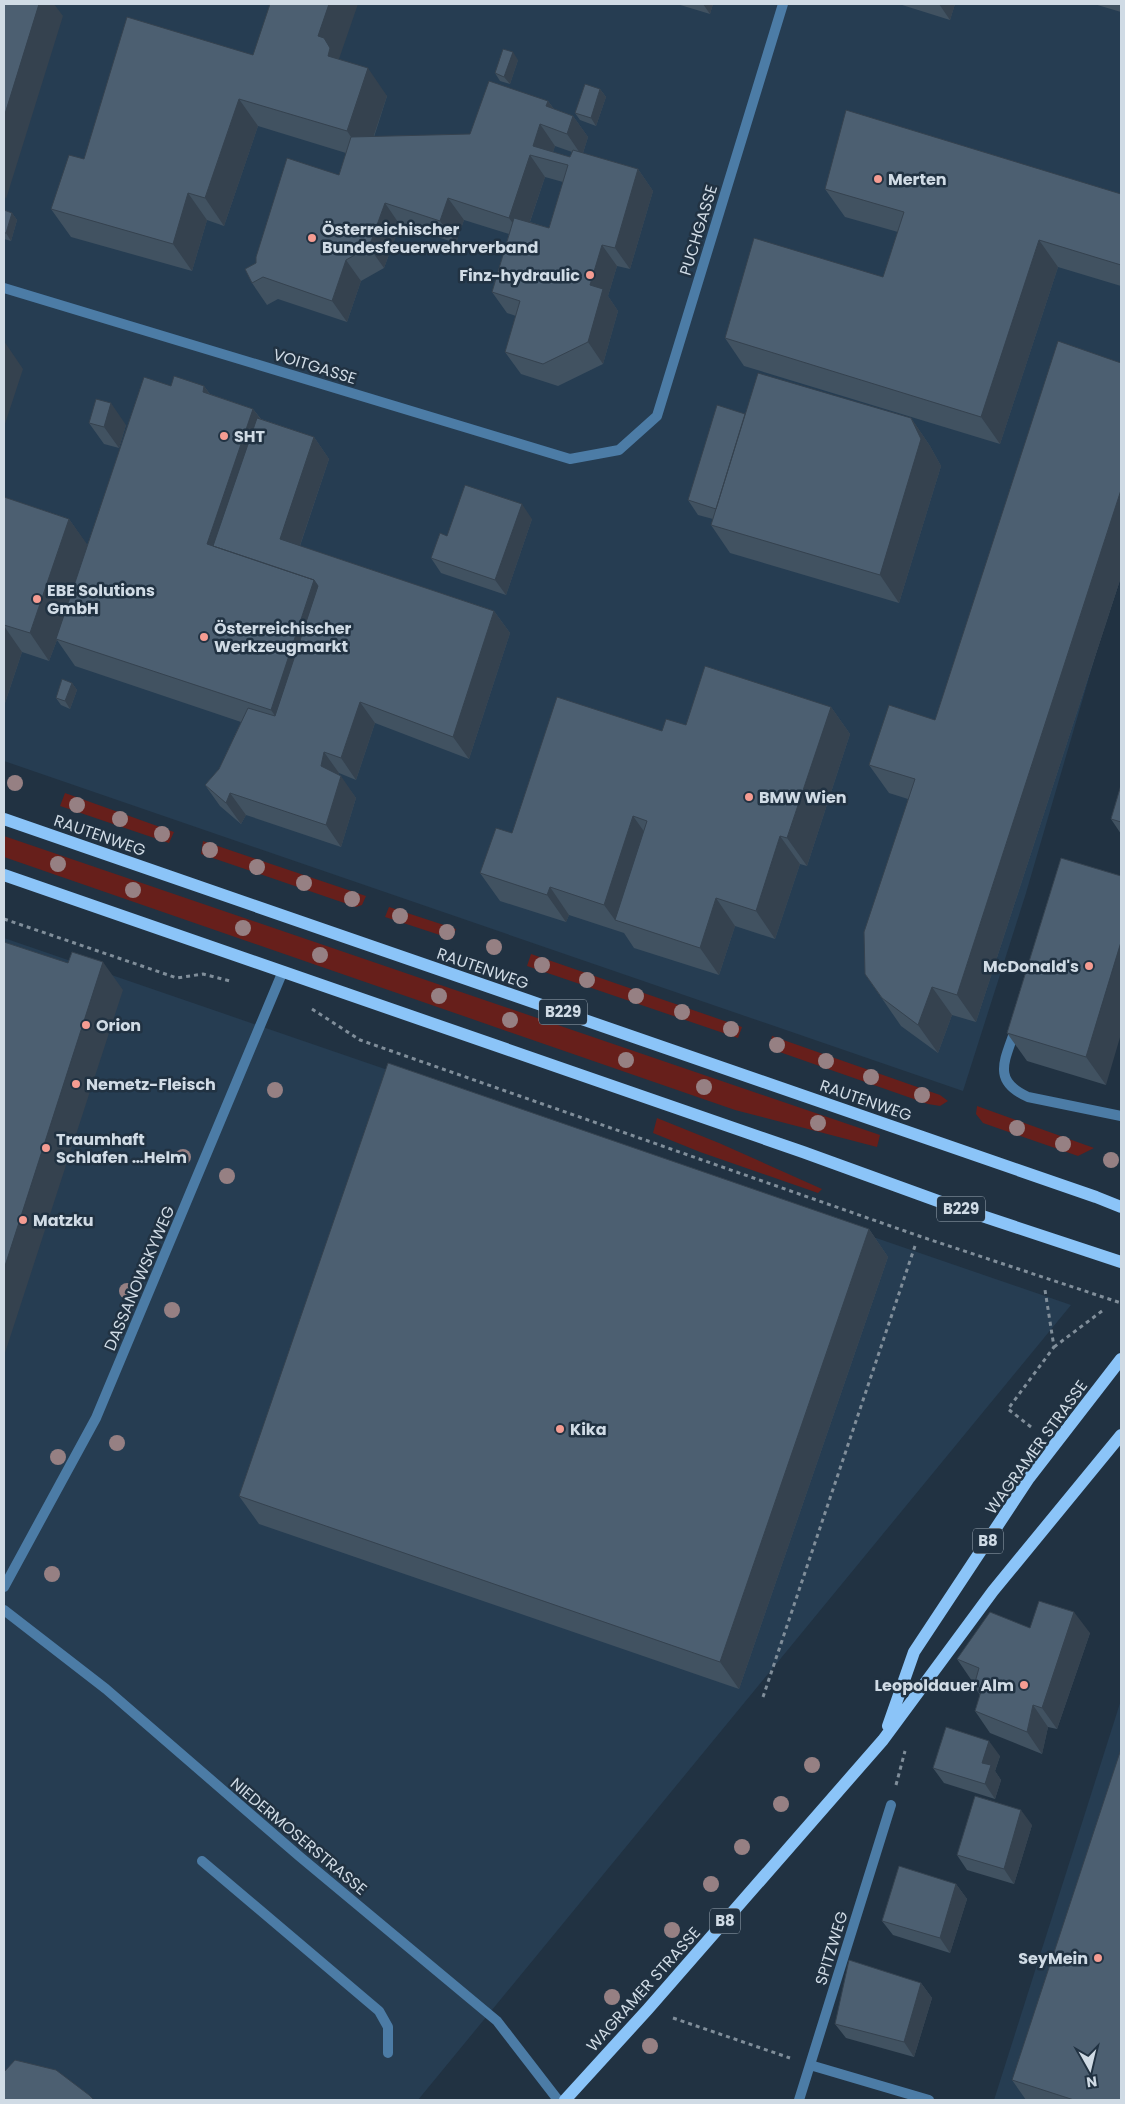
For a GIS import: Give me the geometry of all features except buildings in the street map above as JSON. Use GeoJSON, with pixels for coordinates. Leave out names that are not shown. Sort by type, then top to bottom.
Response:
{"type":"FeatureCollection","features":[{"type":"Feature","properties":{"kind":"main road","name":"RAUTENWEG"},"geometry":{"type":"LineString","coordinates":[[4,819],[1096,1196],[1121,1207]]}},
{"type":"Feature","properties":{"kind":"main road","name":"B229"},"geometry":{"type":"LineString","coordinates":[[4,875],[803,1152],[949,1205],[1121,1262]]}},
{"type":"Feature","properties":{"kind":"main road","name":"WAGRAMER STRASSE"},"geometry":{"type":"LineString","coordinates":[[883,1740],[914,1652],[1029,1478],[1121,1359]]}},
{"type":"Feature","properties":{"kind":"main road","name":"WAGRAMER STRASSE"},"geometry":{"type":"LineString","coordinates":[[565,2100],[648,2009],[883,1740],[993,1591],[1121,1435]]}},
{"type":"Feature","properties":{"kind":"street","name":"PUCHGASSE"},"geometry":{"type":"LineString","coordinates":[[619,450],[657,416],[783,4]]}},
{"type":"Feature","properties":{"kind":"street","name":"VOITGASSE"},"geometry":{"type":"LineString","coordinates":[[4,288],[570,459],[619,450]]}},
{"type":"Feature","properties":{"kind":"street","name":"DASSANOWSKYWEG"},"geometry":{"type":"LineString","coordinates":[[4,1588],[96,1418],[283,971]]}},
{"type":"Feature","properties":{"kind":"street"},"geometry":{"type":"LineString","coordinates":[[1019,1018],[1004,1064],[1004,1075],[1008,1084],[1015,1091],[1028,1097],[1121,1116]]}},
{"type":"Feature","properties":{"kind":"street","name":"NIEDERMOSERSTRASSE"},"geometry":{"type":"LineString","coordinates":[[4,1610],[106,1690],[299,1856],[497,2021],[558,2100]]}},
{"type":"Feature","properties":{"kind":"street","name":"SPITZWEG"},"geometry":{"type":"LineString","coordinates":[[799,2100],[891,1805]]}},
{"type":"Feature","properties":{"kind":"street"},"geometry":{"type":"LineString","coordinates":[[202,1861],[379,2011],[388,2027],[388,2053]]}},
{"type":"Feature","properties":{"kind":"street"},"geometry":{"type":"LineString","coordinates":[[810,2065],[929,2100]]}},
{"type":"Feature","properties":{"kind":"path"},"geometry":{"type":"LineString","coordinates":[[4,919],[177,978],[203,974],[227,980]]}},
{"type":"Feature","properties":{"kind":"path"},"geometry":{"type":"LineString","coordinates":[[315,1011],[360,1040],[919,1236],[1121,1303]]}},
{"type":"Feature","properties":{"kind":"path"},"geometry":{"type":"LineString","coordinates":[[763,1697],[915,1246]]}},
{"type":"Feature","properties":{"kind":"path"},"geometry":{"type":"LineString","coordinates":[[1045,1290],[1054,1347]]}},
{"type":"Feature","properties":{"kind":"path"},"geometry":{"type":"LineString","coordinates":[[1031,1427],[1008,1409],[1054,1347],[1102,1311]]}},
{"type":"Feature","properties":{"kind":"path"},"geometry":{"type":"LineString","coordinates":[[883,1740],[906,1752],[891,1805]]}},
{"type":"Feature","properties":{"kind":"path"},"geometry":{"type":"LineString","coordinates":[[648,2009],[810,2065]]}},
{"type":"Feature","properties":{"kind":"shaded area"},"geometry":{"type":"Polygon","coordinates":[[[4,4],[1121,4],[1121,568],[1026,893],[963,1091],[4,761],[4,4]]]}},
{"type":"Feature","properties":{"kind":"shaded area"},"geometry":{"type":"Polygon","coordinates":[[[65,793],[174,832],[169,843],[60,806],[65,793]]]}},
{"type":"Feature","properties":{"kind":"shaded area"},"geometry":{"type":"Polygon","coordinates":[[[4,836],[880,1135],[877,1147],[735,1110],[4,857],[4,836]]]}},
{"type":"Feature","properties":{"kind":"shaded area"},"geometry":{"type":"Polygon","coordinates":[[[203,841],[366,896],[362,905],[356,907],[201,854],[203,841]]]}},
{"type":"Feature","properties":{"kind":"shaded area"},"geometry":{"type":"Polygon","coordinates":[[[389,907],[456,929],[452,939],[385,917],[389,907]]]}},
{"type":"Feature","properties":{"kind":"shaded area"},"geometry":{"type":"Polygon","coordinates":[[[4,938],[1071,1305],[418,2100],[4,2100],[4,938]]]}},
{"type":"Feature","properties":{"kind":"shaded area"},"geometry":{"type":"Polygon","coordinates":[[[531,954],[742,1027],[738,1038],[527,966],[531,954]]]}},
{"type":"Feature","properties":{"kind":"shaded area"},"geometry":{"type":"Polygon","coordinates":[[[772,1036],[940,1095],[948,1101],[940,1106],[928,1104],[771,1049],[772,1036]]]}},
{"type":"Feature","properties":{"kind":"shaded area"},"geometry":{"type":"Polygon","coordinates":[[[977,1106],[1094,1148],[1078,1156],[983,1123],[976,1114],[977,1106]]]}},
{"type":"Feature","properties":{"kind":"shaded area"},"geometry":{"type":"Polygon","coordinates":[[[657,1118],[719,1143],[822,1189],[818,1193],[700,1152],[653,1133],[657,1118]]]}},
{"type":"Feature","properties":{"kind":"shaded area"},"geometry":{"type":"Polygon","coordinates":[[[1121,1700],[1121,2100],[994,2100],[995,2097],[1121,1700]]]}},
{"type":"Feature","properties":{"kind":"place","name":"Merten"},"geometry":{"type":"Point","coordinates":[878,179]}},
{"type":"Feature","properties":{"kind":"place","name":"Österreichischer Bundesfeuerwehrverband"},"geometry":{"type":"Point","coordinates":[312,238]}},
{"type":"Feature","properties":{"kind":"place","name":"Finz-hydraulic"},"geometry":{"type":"Point","coordinates":[590,275]}},
{"type":"Feature","properties":{"kind":"place","name":"SHT"},"geometry":{"type":"Point","coordinates":[224,436]}},
{"type":"Feature","properties":{"kind":"place","name":"EBE Solutions GmbH"},"geometry":{"type":"Point","coordinates":[37,599]}},
{"type":"Feature","properties":{"kind":"place","name":"Österreichischer Werkzeugmarkt"},"geometry":{"type":"Point","coordinates":[204,637]}},
{"type":"Feature","properties":{"kind":"place","name":"BMW Wien"},"geometry":{"type":"Point","coordinates":[749,797]}},
{"type":"Feature","properties":{"kind":"place","name":"McDonald's"},"geometry":{"type":"Point","coordinates":[1089,966]}},
{"type":"Feature","properties":{"kind":"place","name":"Orion"},"geometry":{"type":"Point","coordinates":[86,1025]}},
{"type":"Feature","properties":{"kind":"place","name":"Nemetz-Fleisch"},"geometry":{"type":"Point","coordinates":[76,1084]}},
{"type":"Feature","properties":{"kind":"place","name":"Traumhaft Schlafen …Helm"},"geometry":{"type":"Point","coordinates":[46,1148]}},
{"type":"Feature","properties":{"kind":"place","name":"Matzku"},"geometry":{"type":"Point","coordinates":[23,1220]}},
{"type":"Feature","properties":{"kind":"place","name":"Kika"},"geometry":{"type":"Point","coordinates":[560,1429]}},
{"type":"Feature","properties":{"kind":"place","name":"Leopoldauer Alm"},"geometry":{"type":"Point","coordinates":[1024,1685]}},
{"type":"Feature","properties":{"kind":"place","name":"SeyMein"},"geometry":{"type":"Point","coordinates":[1098,1958]}}]}
